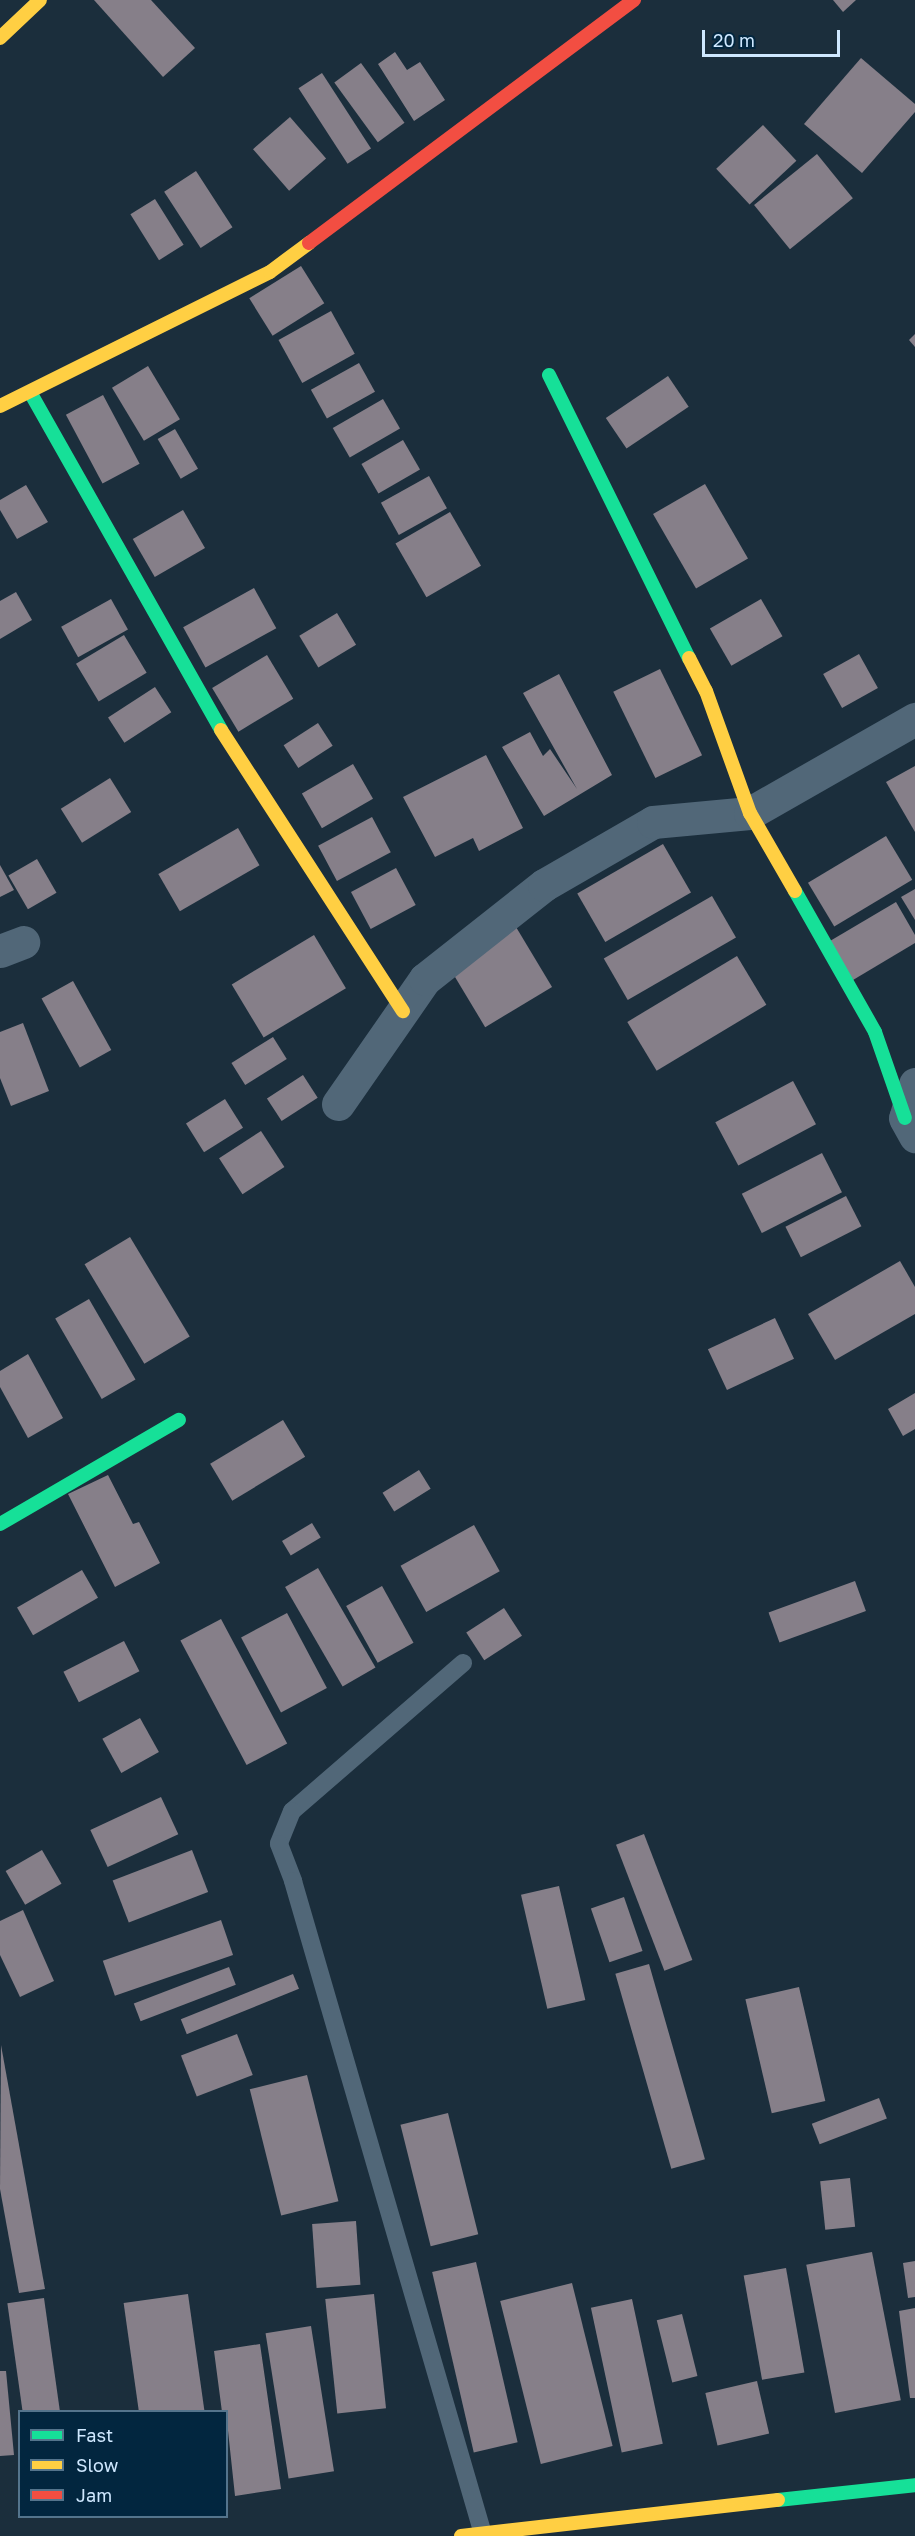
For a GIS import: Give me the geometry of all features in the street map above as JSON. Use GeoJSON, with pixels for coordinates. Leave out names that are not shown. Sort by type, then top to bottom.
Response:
{"type":"FeatureCollection","features":[{"type":"Feature","properties":{"kind":"street"},"geometry":{"type":"LineString","coordinates":[[0,38],[40,0]]}},
{"type":"Feature","properties":{"kind":"street"},"geometry":{"type":"LineString","coordinates":[[0,406],[270,272],[634,0]]}},
{"type":"Feature","properties":{"kind":"street"},"geometry":{"type":"LineString","coordinates":[[549,375],[706,691],[750,813],[875,1032],[910,1127]]}},
{"type":"Feature","properties":{"kind":"street"},"geometry":{"type":"LineString","coordinates":[[30,392],[243,769],[403,1011]]}},
{"type":"Feature","properties":{"kind":"street"},"geometry":{"type":"LineString","coordinates":[[338,1104],[425,979],[544,885],[653,822],[750,813],[915,719]]}},
{"type":"Feature","properties":{"kind":"street"},"geometry":{"type":"LineString","coordinates":[[910,1127],[915,1084]]}},
{"type":"Feature","properties":{"kind":"street"},"geometry":{"type":"LineString","coordinates":[[0,1524],[179,1420]]}},
{"type":"Feature","properties":{"kind":"street"},"geometry":{"type":"LineString","coordinates":[[461,2536],[915,2485]]}},
{"type":"Feature","properties":{"kind":"lane"},"geometry":{"type":"LineString","coordinates":[[463,1663],[292,1811],[279,1844],[293,1881],[483,2534]]}},
{"type":"Feature","properties":{"kind":"building"},"geometry":{"type":"Polygon","coordinates":[[[94,0],[151,0],[195,48],[163,77],[94,0]]]}},
{"type":"Feature","properties":{"kind":"building"},"geometry":{"type":"Polygon","coordinates":[[[833,0],[856,0],[843,12],[833,0]]]}},
{"type":"Feature","properties":{"kind":"building"},"geometry":{"type":"Polygon","coordinates":[[[395,52],[407,70],[420,62],[445,100],[414,121],[378,64],[395,52]]]}},
{"type":"Feature","properties":{"kind":"building"},"geometry":{"type":"Polygon","coordinates":[[[861,58],[915,104],[915,112],[862,173],[804,124],[861,58]]]}},
{"type":"Feature","properties":{"kind":"building"},"geometry":{"type":"Polygon","coordinates":[[[361,63],[404,123],[378,142],[334,82],[361,63]]]}},
{"type":"Feature","properties":{"kind":"building"},"geometry":{"type":"Polygon","coordinates":[[[322,73],[371,148],[348,164],[299,88],[322,73]]]}},
{"type":"Feature","properties":{"kind":"building"},"geometry":{"type":"Polygon","coordinates":[[[290,117],[326,159],[289,191],[253,149],[290,117]]]}},
{"type":"Feature","properties":{"kind":"building"},"geometry":{"type":"Polygon","coordinates":[[[763,125],[796,161],[750,204],[716,169],[763,125]]]}},
{"type":"Feature","properties":{"kind":"building"},"geometry":{"type":"Polygon","coordinates":[[[817,154],[853,198],[790,249],[754,205],[817,154]]]}},
{"type":"Feature","properties":{"kind":"building"},"geometry":{"type":"Polygon","coordinates":[[[196,171],[232,227],[201,248],[164,192],[196,171]]]}},
{"type":"Feature","properties":{"kind":"building"},"geometry":{"type":"Polygon","coordinates":[[[155,199],[184,245],[159,260],[130,214],[155,199]]]}},
{"type":"Feature","properties":{"kind":"building"},"geometry":{"type":"Polygon","coordinates":[[[301,266],[324,303],[273,336],[249,298],[301,266]]]}},
{"type":"Feature","properties":{"kind":"building"},"geometry":{"type":"Polygon","coordinates":[[[331,311],[355,354],[302,383],[279,340],[331,311]]]}},
{"type":"Feature","properties":{"kind":"building"},"geometry":{"type":"Polygon","coordinates":[[[915,334],[915,347],[909,340],[915,334]]]}},
{"type":"Feature","properties":{"kind":"building"},"geometry":{"type":"Polygon","coordinates":[[[359,363],[375,392],[327,419],[311,390],[359,363]]]}},
{"type":"Feature","properties":{"kind":"building"},"geometry":{"type":"Polygon","coordinates":[[[148,366],[180,419],[144,441],[112,388],[148,366]]]}},
{"type":"Feature","properties":{"kind":"building"},"geometry":{"type":"Polygon","coordinates":[[[668,376],[689,407],[627,449],[606,418],[668,376]]]}},
{"type":"Feature","properties":{"kind":"building"},"geometry":{"type":"Polygon","coordinates":[[[103,395],[140,464],[103,484],[66,415],[103,395]]]}},
{"type":"Feature","properties":{"kind":"building"},"geometry":{"type":"Polygon","coordinates":[[[383,399],[400,428],[350,457],[333,428],[383,399]]]}},
{"type":"Feature","properties":{"kind":"building"},"geometry":{"type":"Polygon","coordinates":[[[175,429],[198,469],[181,479],[158,439],[175,429]]]}},
{"type":"Feature","properties":{"kind":"building"},"geometry":{"type":"Polygon","coordinates":[[[403,440],[420,469],[378,493],[361,464],[403,440]]]}},
{"type":"Feature","properties":{"kind":"building"},"geometry":{"type":"Polygon","coordinates":[[[429,476],[447,508],[399,535],[381,503],[429,476]]]}},
{"type":"Feature","properties":{"kind":"building"},"geometry":{"type":"Polygon","coordinates":[[[705,484],[748,558],[696,588],[653,514],[705,484]]]}},
{"type":"Feature","properties":{"kind":"building"},"geometry":{"type":"Polygon","coordinates":[[[26,485],[48,522],[17,539],[0,510],[0,500],[26,485]]]}},
{"type":"Feature","properties":{"kind":"building"},"geometry":{"type":"Polygon","coordinates":[[[183,510],[205,548],[155,577],[133,539],[183,510]]]}},
{"type":"Feature","properties":{"kind":"building"},"geometry":{"type":"Polygon","coordinates":[[[450,512],[481,566],[426,597],[395,544],[450,512]]]}},
{"type":"Feature","properties":{"kind":"building"},"geometry":{"type":"Polygon","coordinates":[[[254,588],[276,628],[205,668],[183,627],[254,588]]]}},
{"type":"Feature","properties":{"kind":"building"},"geometry":{"type":"Polygon","coordinates":[[[16,592],[32,620],[0,639],[0,601],[16,592]]]}},
{"type":"Feature","properties":{"kind":"building"},"geometry":{"type":"Polygon","coordinates":[[[111,599],[128,630],[78,657],[61,627],[111,599]]]}},
{"type":"Feature","properties":{"kind":"building"},"geometry":{"type":"Polygon","coordinates":[[[761,599],[783,636],[731,666],[710,628],[761,599]]]}},
{"type":"Feature","properties":{"kind":"building"},"geometry":{"type":"Polygon","coordinates":[[[337,613],[356,645],[318,667],[299,636],[337,613]]]}},
{"type":"Feature","properties":{"kind":"building"},"geometry":{"type":"Polygon","coordinates":[[[124,635],[147,673],[99,702],[76,664],[124,635]]]}},
{"type":"Feature","properties":{"kind":"building"},"geometry":{"type":"Polygon","coordinates":[[[859,654],[878,688],[842,708],[823,674],[859,654]]]}},
{"type":"Feature","properties":{"kind":"building"},"geometry":{"type":"Polygon","coordinates":[[[267,655],[293,699],[238,732],[212,688],[267,655]]]}},
{"type":"Feature","properties":{"kind":"building"},"geometry":{"type":"Polygon","coordinates":[[[660,669],[702,755],[655,778],[613,692],[660,669]]]}},
{"type":"Feature","properties":{"kind":"building"},"geometry":{"type":"Polygon","coordinates":[[[559,674],[612,775],[544,816],[502,747],[530,732],[543,756],[550,749],[577,789],[523,693],[559,674]]]}},
{"type":"Feature","properties":{"kind":"building"},"geometry":{"type":"Polygon","coordinates":[[[155,687],[171,712],[124,743],[108,717],[155,687]]]}},
{"type":"Feature","properties":{"kind":"building"},"geometry":{"type":"Polygon","coordinates":[[[318,723],[333,746],[298,768],[284,745],[318,723]]]}},
{"type":"Feature","properties":{"kind":"building"},"geometry":{"type":"Polygon","coordinates":[[[486,755],[523,828],[479,851],[473,838],[435,857],[403,797],[486,755]]]}},
{"type":"Feature","properties":{"kind":"building"},"geometry":{"type":"Polygon","coordinates":[[[353,764],[373,799],[322,828],[302,794],[353,764]]]}},
{"type":"Feature","properties":{"kind":"building"},"geometry":{"type":"Polygon","coordinates":[[[915,766],[915,832],[886,782],[915,766]]]}},
{"type":"Feature","properties":{"kind":"building"},"geometry":{"type":"Polygon","coordinates":[[[110,778],[131,812],[82,843],[61,809],[110,778]]]}},
{"type":"Feature","properties":{"kind":"building"},"geometry":{"type":"Polygon","coordinates":[[[372,817],[391,852],[337,881],[318,846],[372,817]]]}},
{"type":"Feature","properties":{"kind":"building"},"geometry":{"type":"Polygon","coordinates":[[[238,828],[260,865],[180,911],[158,874],[238,828]]]}},
{"type":"Feature","properties":{"kind":"building"},"geometry":{"type":"Polygon","coordinates":[[[886,836],[912,880],[834,927],[808,883],[886,836]]]}},
{"type":"Feature","properties":{"kind":"building"},"geometry":{"type":"Polygon","coordinates":[[[663,844],[691,892],[605,942],[577,894],[663,844]]]}},
{"type":"Feature","properties":{"kind":"building"},"geometry":{"type":"Polygon","coordinates":[[[37,859],[56,893],[28,909],[8,876],[37,859]]]}},
{"type":"Feature","properties":{"kind":"building"},"geometry":{"type":"Polygon","coordinates":[[[0,865],[14,890],[0,897],[0,865]]]}},
{"type":"Feature","properties":{"kind":"building"},"geometry":{"type":"Polygon","coordinates":[[[396,868],[416,905],[371,929],[351,892],[396,868]]]}},
{"type":"Feature","properties":{"kind":"building"},"geometry":{"type":"Polygon","coordinates":[[[915,889],[915,920],[901,897],[915,889]]]}},
{"type":"Feature","properties":{"kind":"building"},"geometry":{"type":"Polygon","coordinates":[[[712,896],[736,938],[628,1000],[604,959],[712,896]]]}},
{"type":"Feature","properties":{"kind":"building"},"geometry":{"type":"Polygon","coordinates":[[[896,902],[915,935],[915,943],[853,980],[830,941],[896,902]]]}},
{"type":"Feature","properties":{"kind":"building"},"geometry":{"type":"Polygon","coordinates":[[[516,927],[552,987],[485,1027],[449,967],[516,927]]]}},
{"type":"Feature","properties":{"kind":"building"},"geometry":{"type":"Polygon","coordinates":[[[314,935],[346,988],[264,1038],[232,984],[314,935]]]}},
{"type":"Feature","properties":{"kind":"building"},"geometry":{"type":"Polygon","coordinates":[[[737,956],[766,1005],[657,1071],[627,1022],[737,956]]]}},
{"type":"Feature","properties":{"kind":"building"},"geometry":{"type":"Polygon","coordinates":[[[73,981],[111,1050],[80,1068],[42,998],[73,981]]]}},
{"type":"Feature","properties":{"kind":"building"},"geometry":{"type":"Polygon","coordinates":[[[23,1023],[49,1091],[11,1106],[0,1078],[0,1032],[23,1023]]]}},
{"type":"Feature","properties":{"kind":"building"},"geometry":{"type":"Polygon","coordinates":[[[273,1037],[287,1059],[245,1085],[231,1063],[273,1037]]]}},
{"type":"Feature","properties":{"kind":"building"},"geometry":{"type":"Polygon","coordinates":[[[303,1075],[318,1098],[282,1121],[267,1098],[303,1075]]]}},
{"type":"Feature","properties":{"kind":"building"},"geometry":{"type":"Polygon","coordinates":[[[793,1081],[816,1124],[738,1166],[715,1122],[793,1081]]]}},
{"type":"Feature","properties":{"kind":"building"},"geometry":{"type":"Polygon","coordinates":[[[225,1099],[243,1128],[204,1152],[186,1123],[225,1099]]]}},
{"type":"Feature","properties":{"kind":"building"},"geometry":{"type":"Polygon","coordinates":[[[261,1131],[284,1167],[242,1194],[219,1158],[261,1131]]]}},
{"type":"Feature","properties":{"kind":"building"},"geometry":{"type":"Polygon","coordinates":[[[822,1153],[842,1192],[762,1233],[742,1194],[822,1153]]]}},
{"type":"Feature","properties":{"kind":"building"},"geometry":{"type":"Polygon","coordinates":[[[846,1196],[861,1226],[801,1257],[785,1227],[846,1196]]]}},
{"type":"Feature","properties":{"kind":"building"},"geometry":{"type":"Polygon","coordinates":[[[130,1237],[190,1336],[144,1364],[85,1264],[130,1237]]]}},
{"type":"Feature","properties":{"kind":"building"},"geometry":{"type":"Polygon","coordinates":[[[900,1261],[915,1287],[915,1314],[835,1360],[808,1314],[900,1261]]]}},
{"type":"Feature","properties":{"kind":"building"},"geometry":{"type":"Polygon","coordinates":[[[89,1299],[136,1380],[102,1399],[55,1318],[89,1299]]]}},
{"type":"Feature","properties":{"kind":"building"},"geometry":{"type":"Polygon","coordinates":[[[775,1318],[794,1359],[727,1390],[708,1349],[775,1318]]]}},
{"type":"Feature","properties":{"kind":"building"},"geometry":{"type":"Polygon","coordinates":[[[28,1354],[63,1418],[28,1438],[0,1387],[0,1371],[28,1354]]]}},
{"type":"Feature","properties":{"kind":"building"},"geometry":{"type":"Polygon","coordinates":[[[915,1393],[915,1429],[903,1436],[888,1409],[915,1393]]]}},
{"type":"Feature","properties":{"kind":"building"},"geometry":{"type":"Polygon","coordinates":[[[283,1420],[305,1457],[232,1501],[210,1464],[283,1420]]]}},
{"type":"Feature","properties":{"kind":"building"},"geometry":{"type":"Polygon","coordinates":[[[419,1470],[431,1489],[394,1511],[383,1493],[419,1470]]]}},
{"type":"Feature","properties":{"kind":"building"},"geometry":{"type":"Polygon","coordinates":[[[108,1475],[133,1524],[139,1522],[160,1563],[115,1587],[68,1494],[108,1475]]]}},
{"type":"Feature","properties":{"kind":"building"},"geometry":{"type":"Polygon","coordinates":[[[312,1523],[321,1538],[291,1556],[282,1541],[312,1523]]]}},
{"type":"Feature","properties":{"kind":"building"},"geometry":{"type":"Polygon","coordinates":[[[474,1525],[500,1571],[426,1612],[401,1566],[474,1525]]]}},
{"type":"Feature","properties":{"kind":"building"},"geometry":{"type":"Polygon","coordinates":[[[318,1568],[376,1668],[343,1687],[285,1587],[318,1568]]]}},
{"type":"Feature","properties":{"kind":"building"},"geometry":{"type":"Polygon","coordinates":[[[82,1570],[98,1598],[33,1635],[17,1608],[82,1570]]]}},
{"type":"Feature","properties":{"kind":"building"},"geometry":{"type":"Polygon","coordinates":[[[855,1581],[866,1611],[779,1643],[769,1612],[855,1581]]]}},
{"type":"Feature","properties":{"kind":"building"},"geometry":{"type":"Polygon","coordinates":[[[382,1586],[414,1643],[378,1663],[346,1606],[382,1586]]]}},
{"type":"Feature","properties":{"kind":"building"},"geometry":{"type":"Polygon","coordinates":[[[504,1608],[522,1636],[484,1660],[466,1633],[504,1608]]]}},
{"type":"Feature","properties":{"kind":"building"},"geometry":{"type":"Polygon","coordinates":[[[287,1613],[327,1688],[281,1712],[241,1637],[287,1613]]]}},
{"type":"Feature","properties":{"kind":"building"},"geometry":{"type":"Polygon","coordinates":[[[221,1619],[287,1743],[247,1765],[180,1641],[221,1619]]]}},
{"type":"Feature","properties":{"kind":"building"},"geometry":{"type":"Polygon","coordinates":[[[124,1641],[139,1671],[79,1702],[63,1672],[124,1641]]]}},
{"type":"Feature","properties":{"kind":"building"},"geometry":{"type":"Polygon","coordinates":[[[140,1718],[159,1752],[121,1773],[102,1739],[140,1718]]]}},
{"type":"Feature","properties":{"kind":"building"},"geometry":{"type":"Polygon","coordinates":[[[161,1797],[178,1834],[108,1867],[90,1830],[161,1797]]]}},
{"type":"Feature","properties":{"kind":"building"},"geometry":{"type":"Polygon","coordinates":[[[644,1834],[692,1960],[664,1971],[616,1845],[644,1834]]]}},
{"type":"Feature","properties":{"kind":"building"},"geometry":{"type":"Polygon","coordinates":[[[42,1850],[62,1884],[25,1905],[6,1871],[42,1850]]]}},
{"type":"Feature","properties":{"kind":"building"},"geometry":{"type":"Polygon","coordinates":[[[192,1850],[208,1892],[129,1922],[113,1880],[192,1850]]]}},
{"type":"Feature","properties":{"kind":"building"},"geometry":{"type":"Polygon","coordinates":[[[559,1886],[585,2000],[547,2009],[521,1895],[559,1886]]]}},
{"type":"Feature","properties":{"kind":"building"},"geometry":{"type":"Polygon","coordinates":[[[624,1897],[643,1951],[609,1962],[591,1908],[624,1897]]]}},
{"type":"Feature","properties":{"kind":"building"},"geometry":{"type":"Polygon","coordinates":[[[23,1910],[54,1981],[20,1997],[0,1955],[0,1921],[23,1910]]]}},
{"type":"Feature","properties":{"kind":"building"},"geometry":{"type":"Polygon","coordinates":[[[221,1920],[233,1955],[115,1996],[103,1961],[221,1920]]]}},
{"type":"Feature","properties":{"kind":"building"},"geometry":{"type":"Polygon","coordinates":[[[649,1964],[705,2159],[671,2169],[615,1974],[649,1964]]]}},
{"type":"Feature","properties":{"kind":"building"},"geometry":{"type":"Polygon","coordinates":[[[229,1967],[236,1985],[141,2021],[134,2004],[229,1967]]]}},
{"type":"Feature","properties":{"kind":"building"},"geometry":{"type":"Polygon","coordinates":[[[293,1974],[299,1989],[187,2034],[181,2019],[293,1974]]]}},
{"type":"Feature","properties":{"kind":"building"},"geometry":{"type":"Polygon","coordinates":[[[799,1987],[825,2101],[772,2113],[745,1999],[799,1987]]]}},
{"type":"Feature","properties":{"kind":"building"},"geometry":{"type":"Polygon","coordinates":[[[237,2034],[253,2075],[197,2097],[181,2056],[237,2034]]]}},
{"type":"Feature","properties":{"kind":"building"},"geometry":{"type":"Polygon","coordinates":[[[1,2045],[45,2289],[19,2293],[0,2189],[1,2045]]]}},
{"type":"Feature","properties":{"kind":"building"},"geometry":{"type":"Polygon","coordinates":[[[307,2075],[338,2201],[281,2215],[250,2089],[307,2075]]]}},
{"type":"Feature","properties":{"kind":"building"},"geometry":{"type":"Polygon","coordinates":[[[879,2098],[887,2119],[820,2144],[812,2124],[879,2098]]]}},
{"type":"Feature","properties":{"kind":"building"},"geometry":{"type":"Polygon","coordinates":[[[448,2113],[478,2234],[431,2246],[400,2125],[448,2113]]]}},
{"type":"Feature","properties":{"kind":"building"},"geometry":{"type":"Polygon","coordinates":[[[850,2178],[855,2227],[825,2230],[820,2181],[850,2178]]]}},
{"type":"Feature","properties":{"kind":"building"},"geometry":{"type":"Polygon","coordinates":[[[356,2221],[360,2285],[317,2288],[312,2224],[356,2221]]]}},
{"type":"Feature","properties":{"kind":"building"},"geometry":{"type":"Polygon","coordinates":[[[872,2252],[901,2400],[835,2413],[806,2265],[872,2252]]]}},
{"type":"Feature","properties":{"kind":"building"},"geometry":{"type":"Polygon","coordinates":[[[915,2261],[915,2297],[908,2298],[903,2263],[915,2261]]]}},
{"type":"Feature","properties":{"kind":"building"},"geometry":{"type":"Polygon","coordinates":[[[476,2262],[518,2442],[474,2452],[432,2272],[476,2262]]]}},
{"type":"Feature","properties":{"kind":"building"},"geometry":{"type":"Polygon","coordinates":[[[786,2268],[804,2372],[762,2380],[744,2275],[786,2268]]]}},
{"type":"Feature","properties":{"kind":"building"},"geometry":{"type":"Polygon","coordinates":[[[572,2283],[613,2446],[541,2464],[500,2301],[572,2283]]]}},
{"type":"Feature","properties":{"kind":"building"},"geometry":{"type":"Polygon","coordinates":[[[188,2294],[204,2410],[139,2410],[124,2303],[188,2294]]]}},
{"type":"Feature","properties":{"kind":"building"},"geometry":{"type":"Polygon","coordinates":[[[374,2294],[386,2408],[337,2413],[325,2299],[374,2294]]]}},
{"type":"Feature","properties":{"kind":"building"},"geometry":{"type":"Polygon","coordinates":[[[44,2298],[60,2410],[22,2410],[7,2303],[44,2298]]]}},
{"type":"Feature","properties":{"kind":"building"},"geometry":{"type":"Polygon","coordinates":[[[632,2299],[663,2444],[622,2452],[591,2308],[632,2299]]]}},
{"type":"Feature","properties":{"kind":"building"},"geometry":{"type":"Polygon","coordinates":[[[915,2308],[915,2398],[910,2398],[899,2311],[915,2308]]]}},
{"type":"Feature","properties":{"kind":"building"},"geometry":{"type":"Polygon","coordinates":[[[682,2314],[697,2376],[672,2382],[657,2320],[682,2314]]]}},
{"type":"Feature","properties":{"kind":"building"},"geometry":{"type":"Polygon","coordinates":[[[311,2326],[334,2471],[289,2478],[266,2333],[311,2326]]]}},
{"type":"Feature","properties":{"kind":"building"},"geometry":{"type":"Polygon","coordinates":[[[260,2344],[281,2489],[235,2496],[228,2410],[222,2410],[214,2351],[260,2344]]]}},
{"type":"Feature","properties":{"kind":"building"},"geometry":{"type":"Polygon","coordinates":[[[0,2371],[6,2371],[14,2455],[0,2456],[0,2371]]]}},
{"type":"Feature","properties":{"kind":"building"},"geometry":{"type":"Polygon","coordinates":[[[757,2381],[769,2434],[718,2446],[705,2393],[757,2381]]]}},
{"type":"Feature","properties":{"kind":"traffic: fast"},"geometry":{"type":"LineString","coordinates":[[549,375],[689,658]]}},
{"type":"Feature","properties":{"kind":"traffic: fast"},"geometry":{"type":"LineString","coordinates":[[30,392],[221,730]]}},
{"type":"Feature","properties":{"kind":"traffic: fast"},"geometry":{"type":"LineString","coordinates":[[795,891],[875,1032],[905,1118]]}},
{"type":"Feature","properties":{"kind":"traffic: fast"},"geometry":{"type":"LineString","coordinates":[[0,1524],[179,1420]]}},
{"type":"Feature","properties":{"kind":"traffic: fast"},"geometry":{"type":"LineString","coordinates":[[778,2500],[915,2485]]}},
{"type":"Feature","properties":{"kind":"traffic: slow"},"geometry":{"type":"LineString","coordinates":[[0,38],[40,0]]}},
{"type":"Feature","properties":{"kind":"traffic: slow"},"geometry":{"type":"LineString","coordinates":[[0,406],[270,272],[309,243]]}},
{"type":"Feature","properties":{"kind":"traffic: slow"},"geometry":{"type":"LineString","coordinates":[[689,658],[706,691],[750,813],[795,891]]}},
{"type":"Feature","properties":{"kind":"traffic: slow"},"geometry":{"type":"LineString","coordinates":[[221,730],[403,1011]]}},
{"type":"Feature","properties":{"kind":"traffic: slow"},"geometry":{"type":"LineString","coordinates":[[461,2536],[778,2500]]}},
{"type":"Feature","properties":{"kind":"traffic: jam"},"geometry":{"type":"LineString","coordinates":[[309,243],[634,0]]}}]}
